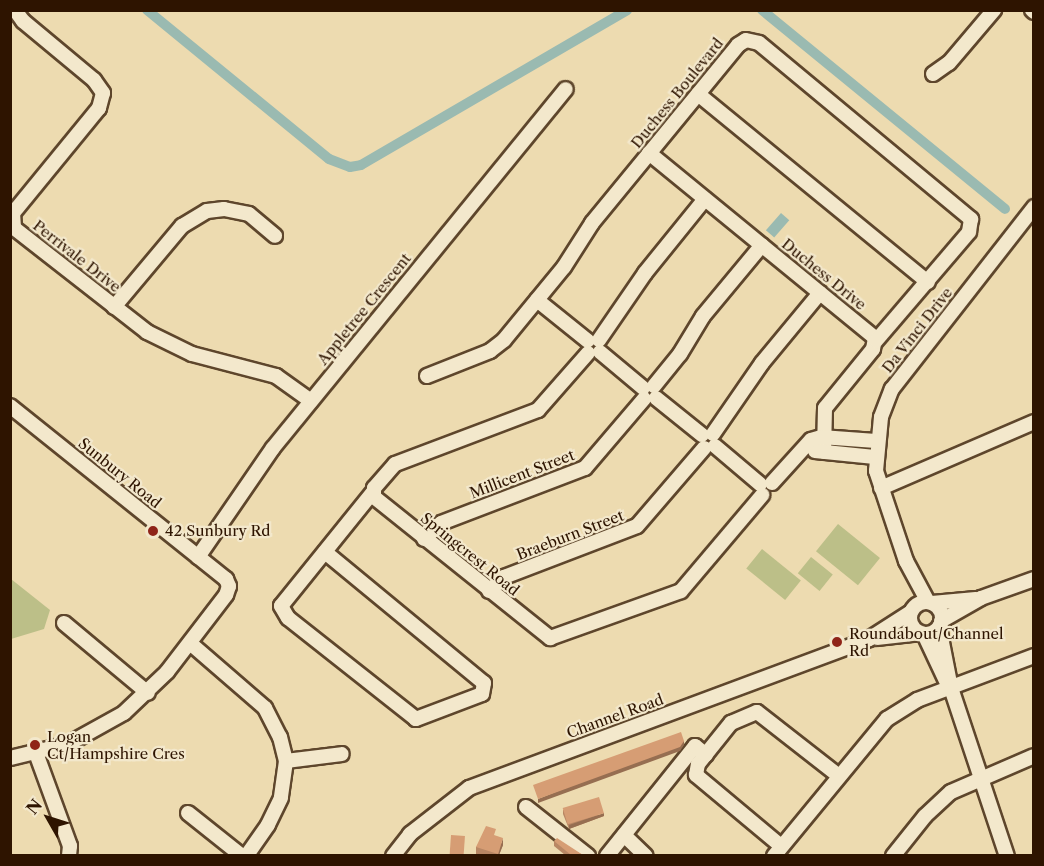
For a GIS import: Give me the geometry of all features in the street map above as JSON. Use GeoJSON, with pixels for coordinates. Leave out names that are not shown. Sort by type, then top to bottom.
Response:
{"type":"FeatureCollection","features":[{"type":"Feature","properties":{"kind":"street","name":"Perrivale Drive"},"geometry":{"type":"LineString","coordinates":[[15,10],[23,21],[94,80],[103,93],[99,108],[13,213],[14,228],[114,307],[164,342],[192,354],[276,376],[311,401]]}},
{"type":"Feature","properties":{"kind":"street"},"geometry":{"type":"LineString","coordinates":[[933,74],[949,63],[994,10]]}},
{"type":"Feature","properties":{"kind":"street","name":"Duchess Boulevard"},"geometry":{"type":"LineString","coordinates":[[427,376],[499,345],[537,300],[592,223],[740,43],[757,41],[966,212],[971,219],[970,230],[876,341]]}},
{"type":"Feature","properties":{"kind":"street","name":"Appletree Crescent"},"geometry":{"type":"LineString","coordinates":[[198,557],[273,448],[566,89]]}},
{"type":"Feature","properties":{"kind":"street"},"geometry":{"type":"LineString","coordinates":[[698,94],[928,282]]}},
{"type":"Feature","properties":{"kind":"street","name":"Duchess Drive"},"geometry":{"type":"LineString","coordinates":[[649,153],[876,341]]}},
{"type":"Feature","properties":{"kind":"street"},"geometry":{"type":"LineString","coordinates":[[325,552],[484,683],[482,694],[416,719],[288,618],[281,606],[395,464],[538,410],[594,347],[645,273],[705,199]]}},
{"type":"Feature","properties":{"kind":"street"},"geometry":{"type":"LineString","coordinates":[[114,307],[182,226],[207,211],[224,209],[249,214],[275,236]]}},
{"type":"Feature","properties":{"kind":"street","name":"Da Vinci Drive"},"geometry":{"type":"LineString","coordinates":[[930,603],[906,561],[881,488],[875,458],[876,441],[892,389],[1031,210]]}},
{"type":"Feature","properties":{"kind":"street","name":"Millicent Street"},"geometry":{"type":"LineString","coordinates":[[424,538],[441,523],[585,468],[680,354],[703,316],[762,245]]}},
{"type":"Feature","properties":{"kind":"street","name":"Braeburn Street"},"geometry":{"type":"LineString","coordinates":[[489,591],[504,577],[638,526],[709,441],[762,363],[820,293]]}},
{"type":"Feature","properties":{"kind":"street"},"geometry":{"type":"LineString","coordinates":[[537,300],[765,487]]}},
{"type":"Feature","properties":{"kind":"street"},"geometry":{"type":"LineString","coordinates":[[824,452],[825,408],[876,341]]}},
{"type":"Feature","properties":{"kind":"street","name":"Sunbury Road"},"geometry":{"type":"LineString","coordinates":[[10,406],[226,579],[228,593],[190,643]]}},
{"type":"Feature","properties":{"kind":"street"},"geometry":{"type":"LineString","coordinates":[[881,488],[1034,422]]}},
{"type":"Feature","properties":{"kind":"street"},"geometry":{"type":"LineString","coordinates":[[825,437],[876,441]]}},
{"type":"Feature","properties":{"kind":"street","name":"Springcrest Road"},"geometry":{"type":"LineString","coordinates":[[373,492],[378,502],[544,636],[558,637],[681,591],[765,487],[799,451],[812,441],[825,437]]}},
{"type":"Feature","properties":{"kind":"street"},"geometry":{"type":"LineString","coordinates":[[799,451],[875,458]]}},
{"type":"Feature","properties":{"kind":"street","name":"Da Vinci Drive"},"geometry":{"type":"LineString","coordinates":[[906,561],[912,609]]}},
{"type":"Feature","properties":{"kind":"street"},"geometry":{"type":"LineString","coordinates":[[922,634],[981,598],[1034,579]]}},
{"type":"Feature","properties":{"kind":"street"},"geometry":{"type":"LineString","coordinates":[[981,598],[930,603],[912,609],[912,627],[922,634],[951,688],[1007,855]]}},
{"type":"Feature","properties":{"kind":"street"},"geometry":{"type":"LineString","coordinates":[[930,603],[941,614],[940,624],[951,688]]}},
{"type":"Feature","properties":{"kind":"street","name":"Channel Road"},"geometry":{"type":"LineString","coordinates":[[393,855],[410,834],[469,788],[869,639],[912,609]]}},
{"type":"Feature","properties":{"kind":"street"},"geometry":{"type":"LineString","coordinates":[[64,623],[148,693]]}},
{"type":"Feature","properties":{"kind":"street","name":"Channel Road"},"geometry":{"type":"LineString","coordinates":[[869,639],[922,634]]}},
{"type":"Feature","properties":{"kind":"street"},"geometry":{"type":"LineString","coordinates":[[10,758],[36,753],[102,728],[148,693],[190,643],[265,708],[280,737],[286,761],[276,812],[244,855],[188,813]]}},
{"type":"Feature","properties":{"kind":"street"},"geometry":{"type":"LineString","coordinates":[[839,776],[758,712],[737,718],[706,755],[696,771],[699,780],[777,851],[887,718],[917,700],[1034,656]]}},
{"type":"Feature","properties":{"kind":"street"},"geometry":{"type":"LineString","coordinates":[[607,855],[695,746],[706,755]]}},
{"type":"Feature","properties":{"kind":"street"},"geometry":{"type":"LineString","coordinates":[[36,753],[70,846],[69,855]]}},
{"type":"Feature","properties":{"kind":"street"},"geometry":{"type":"LineString","coordinates":[[286,761],[342,754]]}},
{"type":"Feature","properties":{"kind":"street"},"geometry":{"type":"LineString","coordinates":[[893,855],[939,802],[982,778],[1034,756]]}},
{"type":"Feature","properties":{"kind":"street"},"geometry":{"type":"LineString","coordinates":[[526,807],[588,855]]}},
{"type":"Feature","properties":{"kind":"street"},"geometry":{"type":"LineString","coordinates":[[624,835],[646,855]]}},
{"type":"Feature","properties":{"kind":"green space"},"geometry":{"type":"Polygon","coordinates":[[[838,524],[880,558],[858,585],[816,551],[838,524]]]}},
{"type":"Feature","properties":{"kind":"green space"},"geometry":{"type":"Polygon","coordinates":[[[762,549],[801,580],[785,600],[746,568],[762,549]]]}},
{"type":"Feature","properties":{"kind":"green space"},"geometry":{"type":"Polygon","coordinates":[[[811,557],[833,575],[820,591],[798,573],[811,557]]]}},
{"type":"Feature","properties":{"kind":"green space"},"geometry":{"type":"Polygon","coordinates":[[[11,579],[50,610],[44,629],[11,639],[11,579]]]}},
{"type":"Feature","properties":{"kind":"water"},"geometry":{"type":"Polygon","coordinates":[[[781,213],[789,220],[774,238],[766,230],[781,213]]]}},
{"type":"Feature","properties":{"kind":"building"},"geometry":{"type":"Polygon","coordinates":[[[681,732],[684,741],[680,747],[538,799],[533,785],[681,732]]]}},
{"type":"Feature","properties":{"kind":"building"},"geometry":{"type":"Polygon","coordinates":[[[599,797],[604,813],[568,824],[563,808],[599,797]]]}},
{"type":"Feature","properties":{"kind":"building"},"geometry":{"type":"Polygon","coordinates":[[[486,826],[496,829],[494,835],[503,838],[498,854],[476,847],[486,826]]]}},
{"type":"Feature","properties":{"kind":"building"},"geometry":{"type":"Polygon","coordinates":[[[451,835],[465,836],[464,856],[450,855],[451,835]]]}},
{"type":"Feature","properties":{"kind":"building"},"geometry":{"type":"Polygon","coordinates":[[[557,838],[583,855],[571,855],[554,841],[557,838]]]}},
{"type":"Feature","properties":{"kind":"waterway"},"geometry":{"type":"LineString","coordinates":[[147,10],[329,159],[350,167],[361,165],[627,10]]}},
{"type":"Feature","properties":{"kind":"waterway"},"geometry":{"type":"LineString","coordinates":[[762,10],[1005,209]]}},
{"type":"Feature","properties":{"kind":"place","name":"42 Sunbury Rd"},"geometry":{"type":"Point","coordinates":[153,531]}},
{"type":"Feature","properties":{"kind":"place","name":"Roundabout/Channel Rd"},"geometry":{"type":"Point","coordinates":[837,642]}},
{"type":"Feature","properties":{"kind":"place","name":"Logan Ct/Hampshire Cres"},"geometry":{"type":"Point","coordinates":[35,745]}}]}
